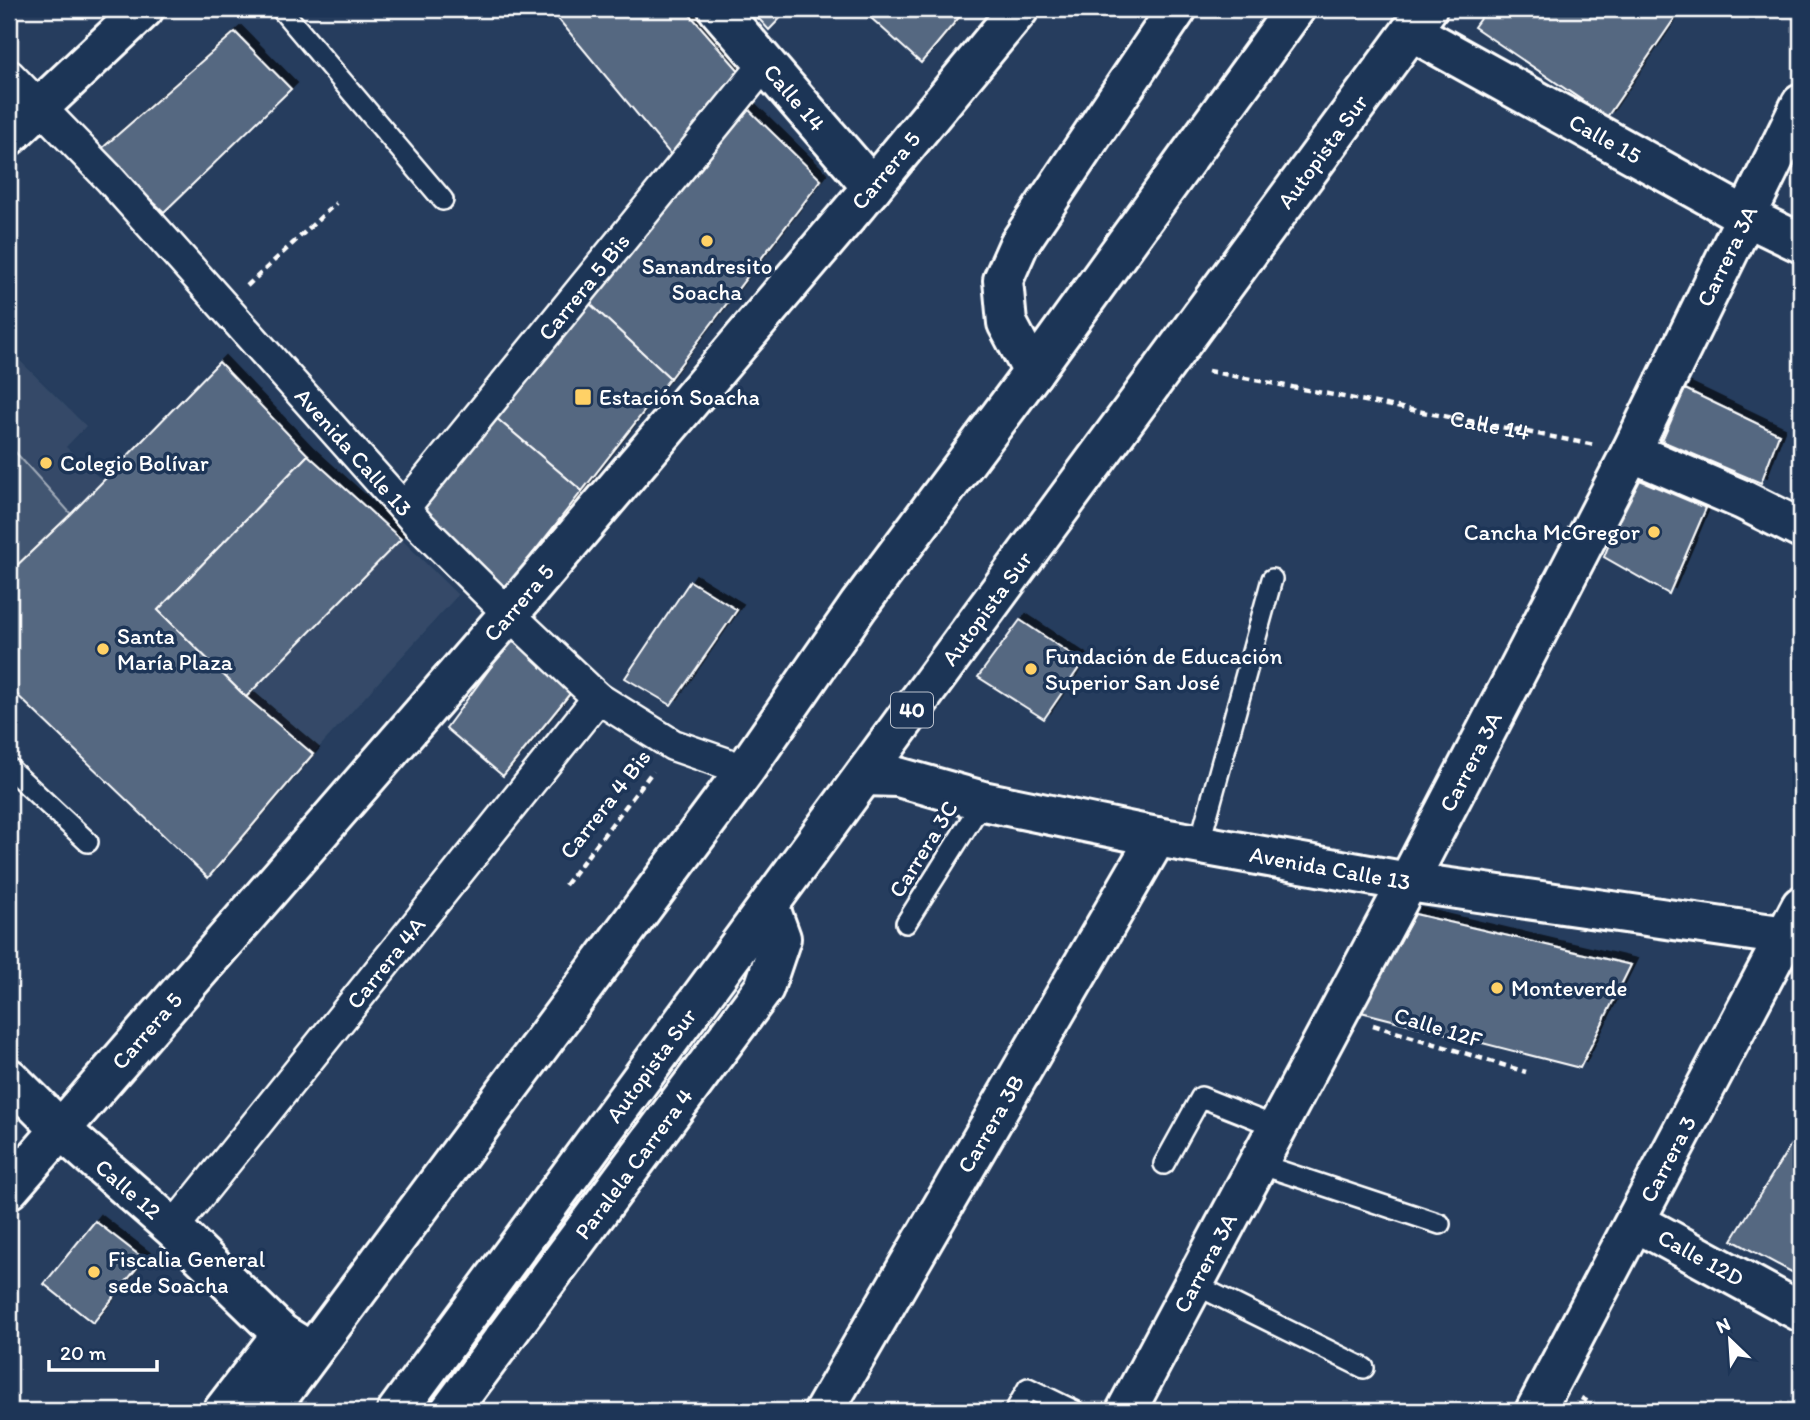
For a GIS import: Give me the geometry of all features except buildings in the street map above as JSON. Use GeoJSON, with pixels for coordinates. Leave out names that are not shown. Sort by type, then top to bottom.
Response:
{"type":"FeatureCollection","features":[{"type":"Feature","properties":{"kind":"main road"},"geometry":{"type":"LineString","coordinates":[[9,136],[144,9]]}},
{"type":"Feature","properties":{"kind":"main road","name":"Calle 14"},"geometry":{"type":"LineString","coordinates":[[718,9],[872,187]]}},
{"type":"Feature","properties":{"kind":"main road","name":"Carrera 5"},"geometry":{"type":"LineString","coordinates":[[9,1189],[509,614],[872,187],[1018,9]]}},
{"type":"Feature","properties":{"kind":"main road"},"geometry":{"type":"LineString","coordinates":[[1032,372],[1006,323],[1003,280],[1019,244],[1177,9]]}},
{"type":"Feature","properties":{"kind":"main road"},"geometry":{"type":"LineString","coordinates":[[223,1411],[297,1343],[745,770],[859,605],[1295,9]]}},
{"type":"Feature","properties":{"kind":"main road","name":"Calle 15"},"geometry":{"type":"LineString","coordinates":[[1419,20],[1745,216],[1801,243]]}},
{"type":"Feature","properties":{"kind":"main road","name":"Autopista Sur"},"geometry":{"type":"LineString","coordinates":[[397,1411],[1419,20]]}},
{"type":"Feature","properties":{"kind":"main road","name":"Carrera 3A"},"geometry":{"type":"LineString","coordinates":[[1126,1411],[1279,1128],[1631,452],[1801,104]]}},
{"type":"Feature","properties":{"kind":"main road"},"geometry":{"type":"LineString","coordinates":[[1631,452],[1743,500],[1801,530]]}},
{"type":"Feature","properties":{"kind":"main road","name":"Avenida Calle 13"},"geometry":{"type":"LineString","coordinates":[[864,776],[898,778],[983,801],[1157,837],[1408,882],[1796,928]]}},
{"type":"Feature","properties":{"kind":"main road","name":"Carrera 3B"},"geometry":{"type":"LineString","coordinates":[[824,1411],[1157,837]]}},
{"type":"Feature","properties":{"kind":"main road","name":"Paralela Carrera 4"},"geometry":{"type":"LineString","coordinates":[[450,1411],[764,988],[781,938],[769,905]]}},
{"type":"Feature","properties":{"kind":"main road","name":"Carrera 3"},"geometry":{"type":"LineString","coordinates":[[1535,1411],[1796,928]]}},
{"type":"Feature","properties":{"kind":"main road","name":"Calle 12"},"geometry":{"type":"LineString","coordinates":[[9,1078],[60,1129],[173,1228],[297,1343]]}},
{"type":"Feature","properties":{"kind":"main road","name":"Calle 12D"},"geometry":{"type":"LineString","coordinates":[[1636,1222],[1801,1312]]}},
{"type":"Feature","properties":{"kind":"main road"},"geometry":{"type":"LineString","coordinates":[[268,1411],[297,1343]]}},
{"type":"Feature","properties":{"kind":"street","name":"Carrera 5 Bis"},"geometry":{"type":"LineString","coordinates":[[404,508],[764,65]]}},
{"type":"Feature","properties":{"kind":"street","name":"Avenida Calle 13"},"geometry":{"type":"LineString","coordinates":[[9,75],[110,180],[404,508],[509,614],[598,698],[673,745],[745,770]]}},
{"type":"Feature","properties":{"kind":"street","name":"Carrera 4A"},"geometry":{"type":"LineString","coordinates":[[173,1228],[598,698]]}},
{"type":"Feature","properties":{"kind":"lane"},"geometry":{"type":"LineString","coordinates":[[281,9],[443,200]]}},
{"type":"Feature","properties":{"kind":"lane"},"geometry":{"type":"LineString","coordinates":[[1199,845],[1272,579]]}},
{"type":"Feature","properties":{"kind":"lane"},"geometry":{"type":"LineString","coordinates":[[9,768],[88,842]]}},
{"type":"Feature","properties":{"kind":"lane","name":"Carrera 3C"},"geometry":{"type":"LineString","coordinates":[[906,923],[983,801]]}},
{"type":"Feature","properties":{"kind":"lane"},"geometry":{"type":"LineString","coordinates":[[1164,1164],[1201,1097],[1279,1128]]}},
{"type":"Feature","properties":{"kind":"lane"},"geometry":{"type":"LineString","coordinates":[[1259,1164],[1440,1224]]}},
{"type":"Feature","properties":{"kind":"lane"},"geometry":{"type":"LineString","coordinates":[[1194,1284],[1364,1368]]}},
{"type":"Feature","properties":{"kind":"lane"},"geometry":{"type":"LineString","coordinates":[[1015,1411],[1028,1388],[1075,1411]]}},
{"type":"Feature","properties":{"kind":"path"},"geometry":{"type":"LineString","coordinates":[[225,307],[336,203]]}},
{"type":"Feature","properties":{"kind":"path","name":"Calle 14"},"geometry":{"type":"LineString","coordinates":[[1166,363],[1631,452]]}},
{"type":"Feature","properties":{"kind":"path","name":"Carrera 4 Bis"},"geometry":{"type":"LineString","coordinates":[[565,885],[673,745]]}},
{"type":"Feature","properties":{"kind":"path","name":"Calle 12F"},"geometry":{"type":"LineString","coordinates":[[1339,1014],[1526,1073]]}},
{"type":"Feature","properties":{"kind":"shaded area","name":"Colegio Bolívar"},"geometry":{"type":"Polygon","coordinates":[[[9,350],[86,426],[66,447],[103,481],[9,573],[9,350]]]}},
{"type":"Feature","properties":{"kind":"shaded area"},"geometry":{"type":"Polygon","coordinates":[[[9,445],[71,514],[9,573],[9,445]]]}},
{"type":"Feature","properties":{"kind":"shaded area"},"geometry":{"type":"Polygon","coordinates":[[[401,539],[458,595],[313,754],[246,697],[401,539]]]}},
{"type":"Feature","properties":{"kind":"place","name":"Sanandresito Soacha"},"geometry":{"type":"Point","coordinates":[707,241]}},
{"type":"Feature","properties":{"kind":"place","name":"Estación Soacha"},"geometry":{"type":"Point","coordinates":[583,397]}},
{"type":"Feature","properties":{"kind":"place","name":"Colegio Bolívar"},"geometry":{"type":"Point","coordinates":[46,463]}},
{"type":"Feature","properties":{"kind":"place","name":"Cancha McGregor"},"geometry":{"type":"Point","coordinates":[1654,532]}},
{"type":"Feature","properties":{"kind":"place","name":"Santa María Plaza"},"geometry":{"type":"Point","coordinates":[103,649]}},
{"type":"Feature","properties":{"kind":"place","name":"Fundación de Educación Superior San José"},"geometry":{"type":"Point","coordinates":[1031,669]}},
{"type":"Feature","properties":{"kind":"place","name":"Monteverde"},"geometry":{"type":"Point","coordinates":[1497,988]}},
{"type":"Feature","properties":{"kind":"place","name":"Fiscalia General sede Soacha"},"geometry":{"type":"Point","coordinates":[94,1272]}}]}
